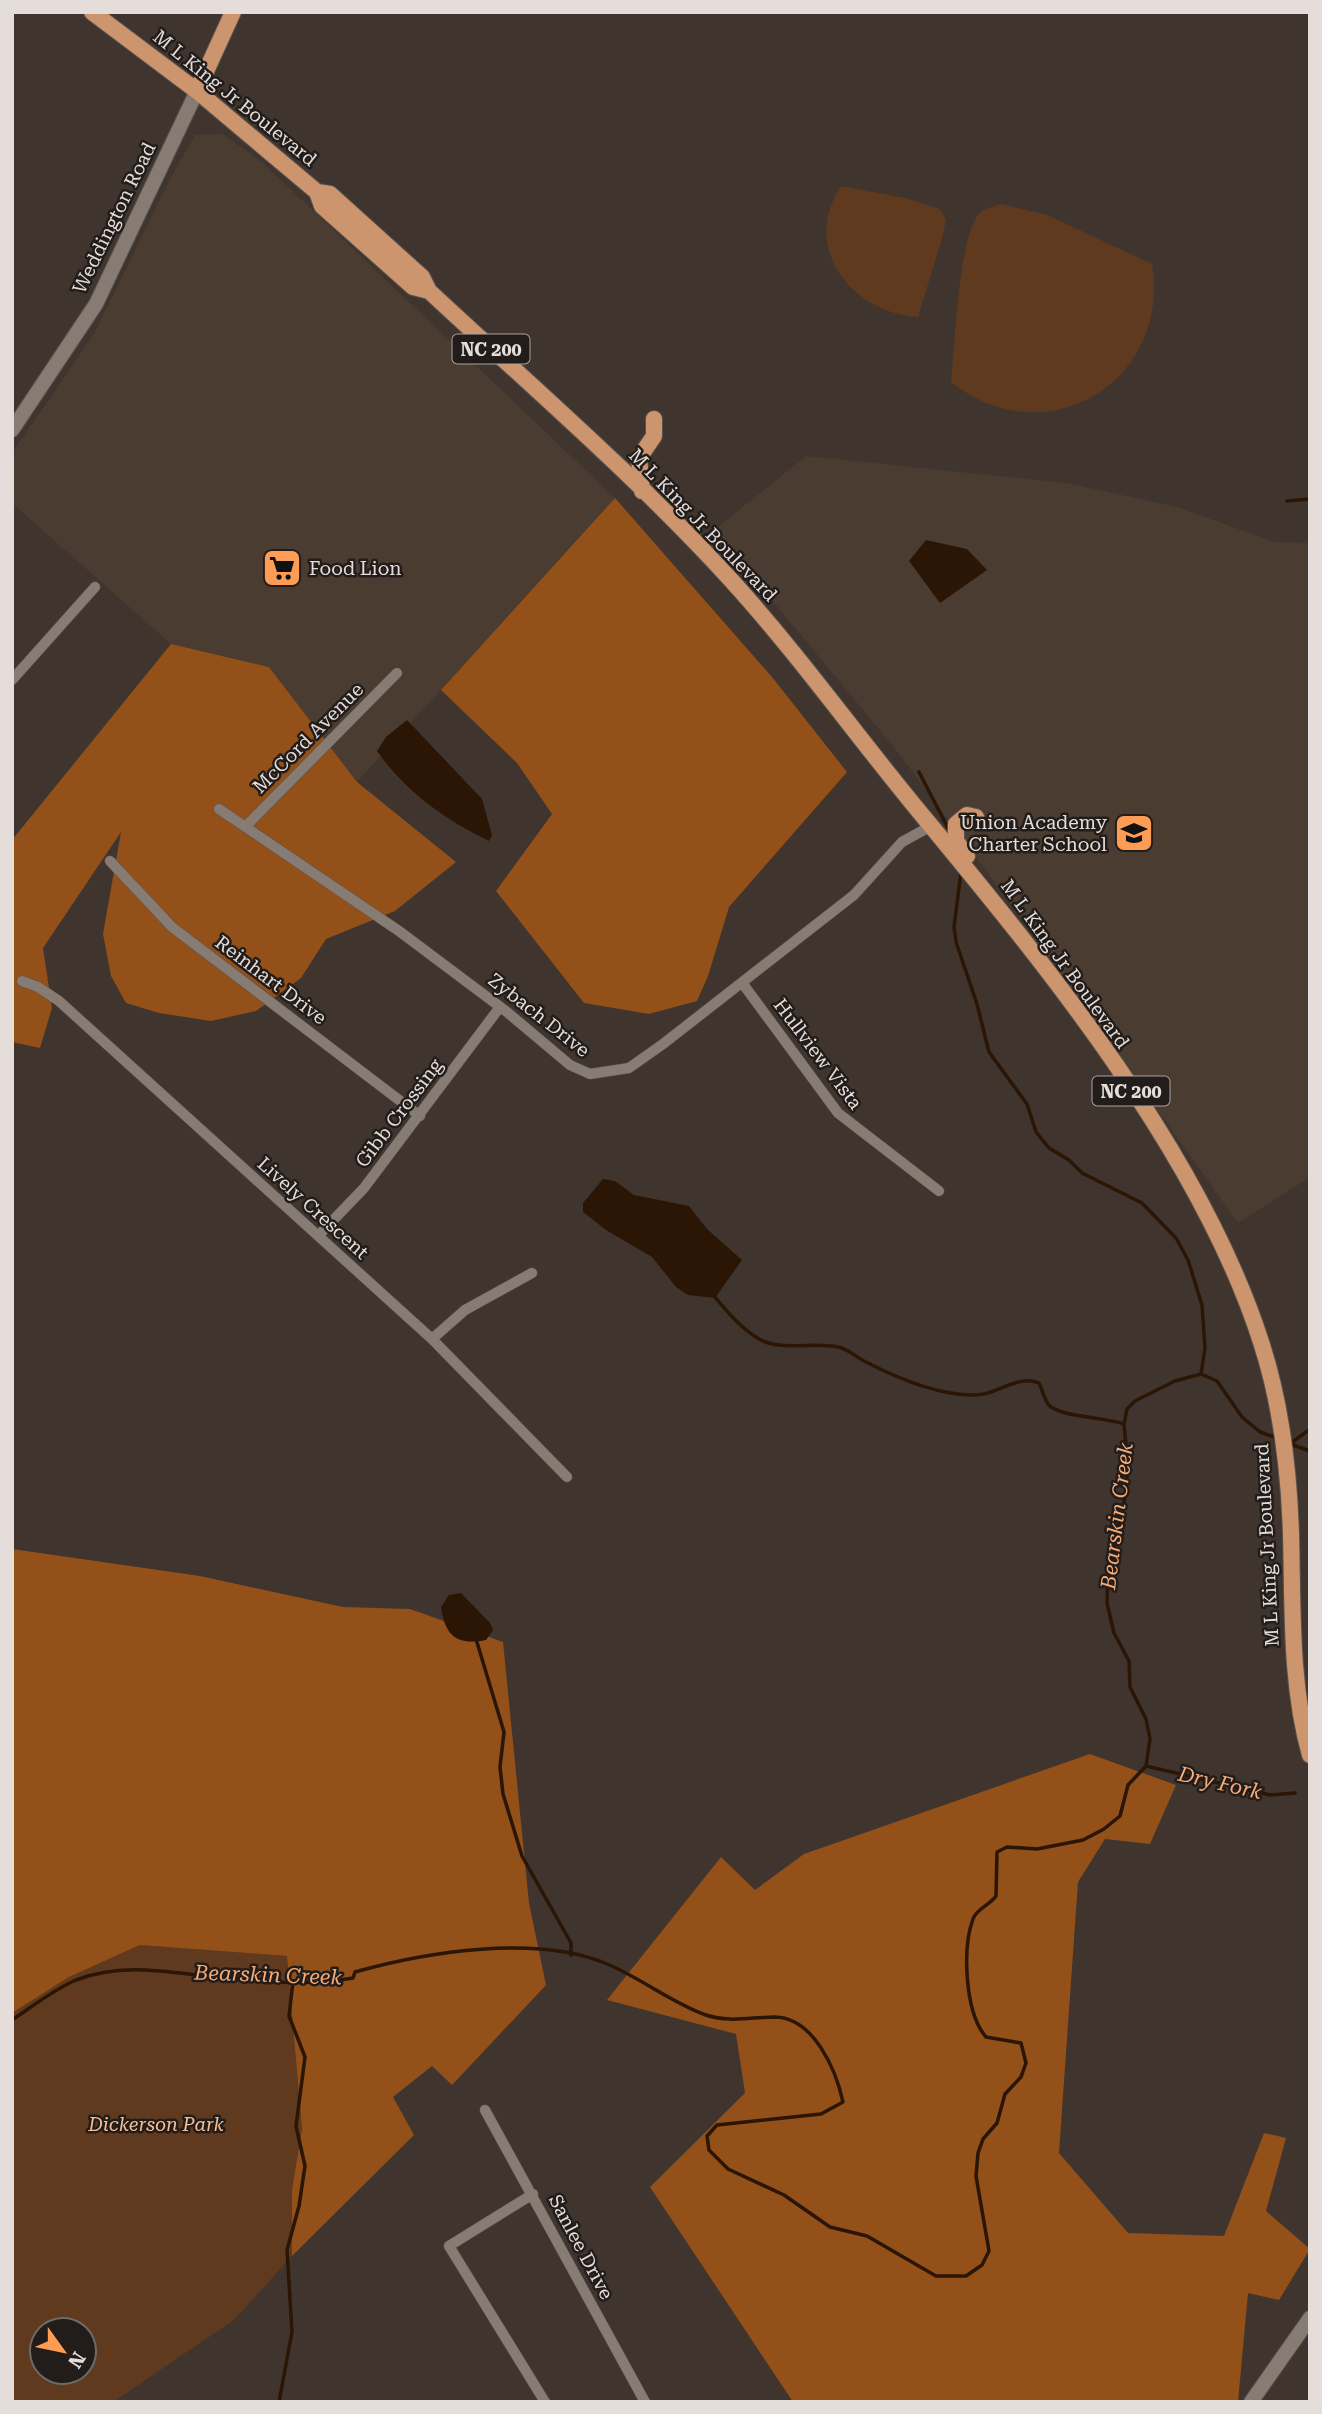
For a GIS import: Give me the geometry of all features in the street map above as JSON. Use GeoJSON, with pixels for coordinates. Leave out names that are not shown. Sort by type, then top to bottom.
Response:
{"type":"FeatureCollection","features":[{"type":"Feature","properties":{"kind":"main road","name":"M L King Jr Boulevard"},"geometry":{"type":"LineString","coordinates":[[92,12],[197,92],[317,192],[330,194],[375,233],[422,277],[429,291],[642,491],[729,578],[795,653],[931,826],[979,881],[1105,1052],[1197,1194],[1231,1262],[1253,1318],[1273,1387],[1287,1474],[1296,1680],[1310,1755]]}},
{"type":"Feature","properties":{"kind":"main road","name":"Weddington Road"},"geometry":{"type":"LineString","coordinates":[[12,430],[96,304],[233,12]]}},
{"type":"Feature","properties":{"kind":"main road"},"geometry":{"type":"LineString","coordinates":[[642,491],[639,458],[654,436],[654,419]]}},
{"type":"Feature","properties":{"kind":"main road"},"geometry":{"type":"LineString","coordinates":[[976,817],[967,815],[956,824],[956,841],[1084,1014],[1105,1052]]}},
{"type":"Feature","properties":{"kind":"main road"},"geometry":{"type":"LineString","coordinates":[[1251,2402],[1310,2318]]}},
{"type":"Feature","properties":{"kind":"street"},"geometry":{"type":"LineString","coordinates":[[14,675],[95,587]]}},
{"type":"Feature","properties":{"kind":"street","name":"McCord Avenue"},"geometry":{"type":"LineString","coordinates":[[245,827],[397,673]]}},
{"type":"Feature","properties":{"kind":"street","name":"Zybach Drive"},"geometry":{"type":"LineString","coordinates":[[219,809],[399,930],[500,1007],[569,1065],[590,1074],[629,1068],[743,984],[854,895],[902,842],[931,826]]}},
{"type":"Feature","properties":{"kind":"street","name":"Reinhart Drive"},"geometry":{"type":"LineString","coordinates":[[110,861],[172,927],[420,1116]]}},
{"type":"Feature","properties":{"kind":"street","name":"Lively Crescent"},"geometry":{"type":"LineString","coordinates":[[22,981],[38,987],[59,1001],[432,1339],[567,1477]]}},
{"type":"Feature","properties":{"kind":"street","name":"Hullview Vista"},"geometry":{"type":"LineString","coordinates":[[743,984],[838,1113],[939,1191]]}},
{"type":"Feature","properties":{"kind":"street","name":"Gibb Crossing"},"geometry":{"type":"LineString","coordinates":[[318,1236],[364,1188],[500,1007]]}},
{"type":"Feature","properties":{"kind":"street"},"geometry":{"type":"LineString","coordinates":[[432,1339],[465,1310],[533,1273]]}},
{"type":"Feature","properties":{"kind":"street","name":"Sanlee Drive"},"geometry":{"type":"LineString","coordinates":[[485,2110],[645,2402]]}},
{"type":"Feature","properties":{"kind":"street"},"geometry":{"type":"LineString","coordinates":[[533,2194],[449,2246],[545,2402]]}},
{"type":"Feature","properties":{"kind":"shaded area"},"geometry":{"type":"Polygon","coordinates":[[[223,134],[263,163],[615,498],[357,782],[269,667],[171,644],[12,503],[12,453],[94,334],[169,181],[195,135],[223,134]]]}},
{"type":"Feature","properties":{"kind":"shaded area","name":"Union Academy Charter School"},"geometry":{"type":"Polygon","coordinates":[[[806,456],[1067,483],[1177,507],[1275,542],[1310,543],[1310,1177],[1238,1223],[1019,915],[897,751],[714,530],[806,456]]]}},
{"type":"Feature","properties":{"kind":"shaded area"},"geometry":{"type":"Polygon","coordinates":[[[615,498],[772,677],[847,772],[729,907],[708,976],[697,1001],[649,1014],[584,1003],[496,891],[552,814],[517,763],[441,690],[615,498]]]}},
{"type":"Feature","properties":{"kind":"shaded area"},"geometry":{"type":"Polygon","coordinates":[[[926,540],[967,549],[987,570],[940,603],[909,561],[926,540]]]}},
{"type":"Feature","properties":{"kind":"shaded area"},"geometry":{"type":"Polygon","coordinates":[[[171,644],[269,667],[357,782],[456,862],[395,911],[326,939],[301,978],[256,1011],[211,1021],[159,1013],[126,1003],[111,976],[103,934],[121,832],[43,948],[52,1008],[40,1048],[12,1042],[12,840],[171,644]]]}},
{"type":"Feature","properties":{"kind":"shaded area"},"geometry":{"type":"Polygon","coordinates":[[[407,720],[482,799],[492,835],[489,841],[441,814],[413,792],[377,751],[386,737],[407,720]]]}},
{"type":"Feature","properties":{"kind":"shaded area"},"geometry":{"type":"Polygon","coordinates":[[[603,1179],[615,1181],[634,1195],[689,1206],[707,1229],[742,1260],[715,1298],[688,1295],[676,1287],[652,1257],[606,1230],[583,1212],[583,1203],[603,1179]]]}},
{"type":"Feature","properties":{"kind":"shaded area"},"geometry":{"type":"Polygon","coordinates":[[[12,1549],[200,1576],[343,1607],[410,1609],[503,1642],[529,1903],[546,1985],[452,2085],[432,2066],[393,2097],[414,2135],[292,2256],[292,2189],[302,2129],[287,1956],[140,1945],[69,1977],[12,2013],[12,1549]]]}},
{"type":"Feature","properties":{"kind":"shaded area"},"geometry":{"type":"Polygon","coordinates":[[[461,1593],[490,1623],[493,1630],[486,1640],[460,1640],[449,1631],[441,1607],[449,1595],[461,1593]]]}},
{"type":"Feature","properties":{"kind":"shaded area"},"geometry":{"type":"Polygon","coordinates":[[[1090,1754],[1176,1785],[1150,1844],[1105,1839],[1078,1882],[1059,2153],[1128,2233],[1224,2236],[1264,2133],[1286,2138],[1266,2211],[1310,2249],[1279,2300],[1248,2293],[1238,2402],[793,2402],[650,2187],[745,2093],[736,2034],[607,2000],[721,1857],[755,1890],[804,1854],[1090,1754]]]}},
{"type":"Feature","properties":{"kind":"green space"},"geometry":{"type":"Polygon","coordinates":[[[841,186],[905,198],[940,209],[946,220],[918,317],[894,313],[872,304],[854,290],[839,273],[830,254],[826,232],[830,209],[841,186]]]}},
{"type":"Feature","properties":{"kind":"green space"},"geometry":{"type":"Polygon","coordinates":[[[1002,204],[1047,215],[1152,264],[1153,306],[1142,343],[1122,373],[1094,396],[1061,409],[1025,412],[987,403],[951,382],[962,270],[971,228],[980,213],[1002,204]]]}},
{"type":"Feature","properties":{"kind":"green space","name":"Dickerson Park"},"geometry":{"type":"Polygon","coordinates":[[[140,1945],[287,1956],[302,2129],[292,2189],[292,2256],[234,2320],[113,2402],[12,2402],[12,2013],[69,1977],[140,1945]]]}},
{"type":"Feature","properties":{"kind":"waterway"},"geometry":{"type":"LineString","coordinates":[[1287,501],[1310,499]]}},
{"type":"Feature","properties":{"kind":"waterway"},"geometry":{"type":"LineString","coordinates":[[919,772],[950,832]]}},
{"type":"Feature","properties":{"kind":"waterway"},"geometry":{"type":"LineString","coordinates":[[961,872],[954,927],[956,942],[977,1004],[989,1052],[1027,1104],[1036,1132],[1049,1148],[1069,1160],[1082,1173],[1142,1203],[1176,1238],[1188,1260],[1202,1305],[1205,1348],[1201,1374]]}},
{"type":"Feature","properties":{"kind":"waterway"},"geometry":{"type":"LineString","coordinates":[[713,1295],[746,1330],[768,1343],[842,1348],[904,1379],[946,1392],[982,1394],[1014,1383],[1031,1381],[1039,1383],[1048,1404],[1061,1412],[1124,1424]]}},
{"type":"Feature","properties":{"kind":"waterway","name":"Bearskin Creek"},"geometry":{"type":"LineString","coordinates":[[12,2020],[68,1984],[93,1974],[110,1971],[162,1971],[301,1983],[353,1978],[355,1972],[383,1965],[481,1949],[548,1950],[579,1955],[620,1970],[706,2015],[732,2019],[775,2017],[801,2026],[812,2036],[829,2061],[843,2102],[821,2114],[717,2125],[707,2136],[709,2150],[728,2169],[784,2195],[830,2227],[867,2236],[936,2276],[966,2276],[982,2265],[989,2251],[976,2176],[978,2153],[983,2139],[997,2123],[1005,2094],[1021,2077],[1026,2063],[1021,2043],[986,2037],[974,2013],[967,1963],[967,1947],[973,1919],[977,1912],[996,1896],[997,1852],[1007,1847],[1037,1849],[1083,1840],[1104,1829],[1120,1816],[1128,1785],[1146,1766],[1150,1739],[1146,1719],[1130,1687],[1129,1661],[1114,1633],[1107,1603],[1108,1571],[1125,1497],[1128,1465],[1124,1424],[1127,1409],[1135,1401],[1175,1381],[1201,1374],[1217,1381],[1242,1417],[1260,1432],[1277,1438]]}},
{"type":"Feature","properties":{"kind":"waterway","name":"Bearskin Creek"},"geometry":{"type":"LineString","coordinates":[[1290,1444],[1310,1429]]}},
{"type":"Feature","properties":{"kind":"waterway"},"geometry":{"type":"LineString","coordinates":[[1290,1444],[1310,1451]]}},
{"type":"Feature","properties":{"kind":"waterway"},"geometry":{"type":"LineString","coordinates":[[476,1639],[504,1732],[500,1767],[503,1794],[522,1856],[571,1943],[571,1955]]}},
{"type":"Feature","properties":{"kind":"waterway","name":"Dry Fork"},"geometry":{"type":"LineString","coordinates":[[1146,1766],[1270,1795],[1295,1793]]}},
{"type":"Feature","properties":{"kind":"waterway"},"geometry":{"type":"LineString","coordinates":[[279,2402],[292,2332],[287,2250],[299,2206],[305,2166],[296,2126],[305,2057],[289,2016],[293,1981]]}},
{"type":"Feature","properties":{"kind":"place","name":"Food Lion"},"geometry":{"type":"Point","coordinates":[282,568]}},
{"type":"Feature","properties":{"kind":"place","name":"Union Academy Charter School"},"geometry":{"type":"Point","coordinates":[1134,833]}}]}
